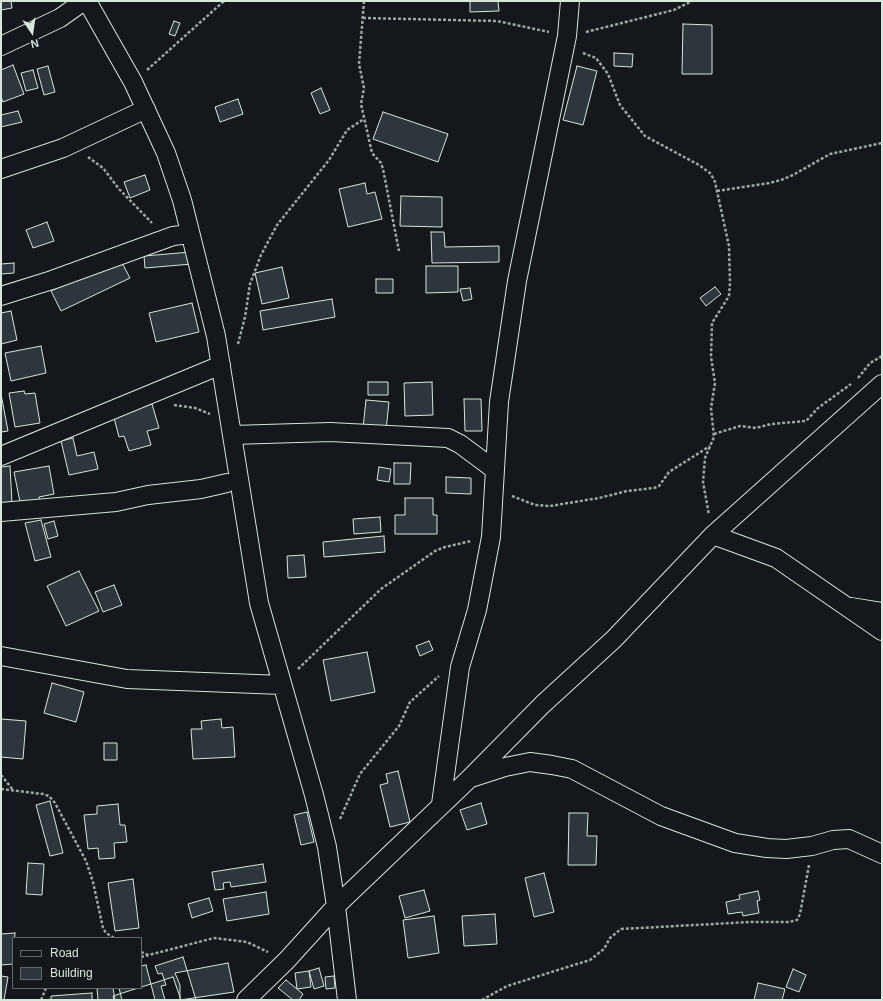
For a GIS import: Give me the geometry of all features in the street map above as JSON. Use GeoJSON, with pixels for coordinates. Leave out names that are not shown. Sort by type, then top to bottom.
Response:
{"type":"FeatureCollection","features":[{"type":"Feature","properties":{"kind":"street"},"geometry":{"type":"LineString","coordinates":[[440,804],[460,667],[477,610],[491,537],[499,402],[517,281],[566,41],[570,1]]}},
{"type":"Feature","properties":{"kind":"street"},"geometry":{"type":"LineString","coordinates":[[1,46],[89,3],[133,82],[166,153],[182,200],[181,235],[216,336],[259,603],[320,817],[327,847],[336,906],[347,1000]]}},
{"type":"Feature","properties":{"kind":"street"},"geometry":{"type":"LineString","coordinates":[[1,169],[63,148],[146,109]]}},
{"type":"Feature","properties":{"kind":"street"},"geometry":{"type":"LineString","coordinates":[[1,296],[52,280],[181,235]]}},
{"type":"Feature","properties":{"kind":"street"},"geometry":{"type":"LineString","coordinates":[[1,456],[220,366]]}},
{"type":"Feature","properties":{"kind":"street"},"geometry":{"type":"LineString","coordinates":[[246,1000],[287,960],[336,906],[440,804],[469,779],[543,704],[614,639],[713,535],[882,384]]}},
{"type":"Feature","properties":{"kind":"street"},"geometry":{"type":"LineString","coordinates":[[232,435],[330,432],[448,438],[460,444],[495,470]]}},
{"type":"Feature","properties":{"kind":"street"},"geometry":{"type":"LineString","coordinates":[[1,512],[116,502],[148,495],[201,489],[227,483]]}},
{"type":"Feature","properties":{"kind":"street"},"geometry":{"type":"LineString","coordinates":[[713,535],[776,558],[882,631]]}},
{"type":"Feature","properties":{"kind":"street"},"geometry":{"type":"LineString","coordinates":[[847,606],[882,612]]}},
{"type":"Feature","properties":{"kind":"street"},"geometry":{"type":"LineString","coordinates":[[1,656],[127,679],[282,684]]}},
{"type":"Feature","properties":{"kind":"street"},"geometry":{"type":"LineString","coordinates":[[469,779],[505,767],[530,762],[552,765],[572,769],[660,816],[735,843],[767,848],[786,849],[812,846],[833,840],[849,839],[882,854]]}},
{"type":"Feature","properties":{"kind":"path"},"geometry":{"type":"LineString","coordinates":[[133,82],[224,1]]}},
{"type":"Feature","properties":{"kind":"path"},"geometry":{"type":"LineString","coordinates":[[364,1],[359,64],[364,88],[360,104],[372,153],[381,163],[383,169],[399,251]]}},
{"type":"Feature","properties":{"kind":"path"},"geometry":{"type":"LineString","coordinates":[[566,41],[667,12],[692,1]]}},
{"type":"Feature","properties":{"kind":"path"},"geometry":{"type":"LineString","coordinates":[[363,18],[497,21],[566,41],[596,58],[608,74],[620,105],[645,136],[699,165],[711,174],[717,191],[729,246],[730,283],[729,296],[712,322],[711,357],[715,382],[711,408],[714,434],[705,458],[703,482],[713,535]]}},
{"type":"Feature","properties":{"kind":"path"},"geometry":{"type":"LineString","coordinates":[[237,346],[245,318],[250,284],[261,255],[277,225],[328,160],[347,130],[364,119]]}},
{"type":"Feature","properties":{"kind":"path"},"geometry":{"type":"LineString","coordinates":[[717,191],[775,182],[793,176],[830,154],[882,143]]}},
{"type":"Feature","properties":{"kind":"path"},"geometry":{"type":"LineString","coordinates":[[63,148],[77,151],[91,158],[103,168],[119,189],[149,221],[181,235]]}},
{"type":"Feature","properties":{"kind":"path"},"geometry":{"type":"LineString","coordinates":[[714,434],[740,426],[756,428],[771,424],[806,421],[818,408],[855,382],[870,363],[882,356]]}},
{"type":"Feature","properties":{"kind":"path"},"geometry":{"type":"LineString","coordinates":[[172,405],[195,408],[207,412],[213,417]]}},
{"type":"Feature","properties":{"kind":"path"},"geometry":{"type":"LineString","coordinates":[[494,492],[518,498],[535,505],[550,506],[599,498],[627,491],[654,488],[659,486],[675,467],[710,446]]}},
{"type":"Feature","properties":{"kind":"path"},"geometry":{"type":"LineString","coordinates":[[282,684],[381,589],[435,551],[445,547],[491,537]]}},
{"type":"Feature","properties":{"kind":"path"},"geometry":{"type":"LineString","coordinates":[[339,820],[360,774],[399,726],[410,702],[440,675],[460,667]]}},
{"type":"Feature","properties":{"kind":"path"},"geometry":{"type":"LineString","coordinates":[[1,775],[13,791]]}},
{"type":"Feature","properties":{"kind":"path"},"geometry":{"type":"LineString","coordinates":[[1,789],[49,796],[55,804],[86,861],[93,882],[102,928],[112,937]]}},
{"type":"Feature","properties":{"kind":"path"},"geometry":{"type":"LineString","coordinates":[[482,1000],[507,986],[590,960],[604,949],[610,938],[621,929],[750,922],[789,922],[796,920],[800,914],[812,846]]}},
{"type":"Feature","properties":{"kind":"path"},"geometry":{"type":"LineString","coordinates":[[142,957],[214,938],[247,942],[287,960]]}},
{"type":"Feature","properties":{"kind":"path"},"geometry":{"type":"LineString","coordinates":[[142,952],[149,955]]}},
{"type":"Feature","properties":{"kind":"path"},"geometry":{"type":"LineString","coordinates":[[41,1000],[46,989]]}},
{"type":"Feature","properties":{"kind":"building"},"geometry":{"type":"Polygon","coordinates":[[[1,1],[11,1],[12,8],[1,10],[1,1]]]}},
{"type":"Feature","properties":{"kind":"building"},"geometry":{"type":"Polygon","coordinates":[[[470,1],[498,1],[499,11],[470,12],[470,1]]]}},
{"type":"Feature","properties":{"kind":"building"},"geometry":{"type":"Polygon","coordinates":[[[174,21],[180,23],[175,36],[169,34],[174,21]]]}},
{"type":"Feature","properties":{"kind":"building"},"geometry":{"type":"Polygon","coordinates":[[[683,24],[712,25],[712,74],[682,74],[683,24]]]}},
{"type":"Feature","properties":{"kind":"building"},"geometry":{"type":"Polygon","coordinates":[[[614,53],[633,54],[632,67],[614,66],[614,53]]]}},
{"type":"Feature","properties":{"kind":"building"},"geometry":{"type":"Polygon","coordinates":[[[13,65],[24,94],[3,102],[1,97],[1,70],[13,65]]]}},
{"type":"Feature","properties":{"kind":"building"},"geometry":{"type":"Polygon","coordinates":[[[48,66],[55,92],[44,95],[37,69],[48,66]]]}},
{"type":"Feature","properties":{"kind":"building"},"geometry":{"type":"Polygon","coordinates":[[[577,66],[597,71],[583,125],[563,120],[577,66]]]}},
{"type":"Feature","properties":{"kind":"building"},"geometry":{"type":"Polygon","coordinates":[[[33,70],[38,88],[26,91],[21,73],[33,70]]]}},
{"type":"Feature","properties":{"kind":"building"},"geometry":{"type":"Polygon","coordinates":[[[321,88],[330,110],[320,114],[311,93],[321,88]]]}},
{"type":"Feature","properties":{"kind":"building"},"geometry":{"type":"Polygon","coordinates":[[[238,99],[243,114],[220,122],[215,107],[238,99]]]}},
{"type":"Feature","properties":{"kind":"building"},"geometry":{"type":"Polygon","coordinates":[[[18,111],[22,122],[1,127],[1,115],[18,111]]]}},
{"type":"Feature","properties":{"kind":"building"},"geometry":{"type":"Polygon","coordinates":[[[383,112],[448,134],[438,162],[373,139],[383,112]]]}},
{"type":"Feature","properties":{"kind":"building"},"geometry":{"type":"Polygon","coordinates":[[[145,175],[150,190],[130,198],[124,182],[145,175]]]}},
{"type":"Feature","properties":{"kind":"building"},"geometry":{"type":"Polygon","coordinates":[[[365,183],[367,194],[375,192],[382,219],[348,227],[339,189],[365,183]]]}},
{"type":"Feature","properties":{"kind":"building"},"geometry":{"type":"Polygon","coordinates":[[[401,196],[442,197],[442,227],[400,226],[401,196]]]}},
{"type":"Feature","properties":{"kind":"building"},"geometry":{"type":"Polygon","coordinates":[[[47,222],[54,241],[33,248],[26,230],[47,222]]]}},
{"type":"Feature","properties":{"kind":"building"},"geometry":{"type":"Polygon","coordinates":[[[431,232],[444,232],[445,247],[499,246],[499,262],[432,263],[431,232]]]}},
{"type":"Feature","properties":{"kind":"building"},"geometry":{"type":"Polygon","coordinates":[[[191,252],[192,264],[145,268],[144,256],[191,252]]]}},
{"type":"Feature","properties":{"kind":"building"},"geometry":{"type":"Polygon","coordinates":[[[120,259],[130,278],[61,311],[51,291],[120,259]]]}},
{"type":"Feature","properties":{"kind":"building"},"geometry":{"type":"Polygon","coordinates":[[[14,263],[14,273],[1,274],[1,264],[14,263]]]}},
{"type":"Feature","properties":{"kind":"building"},"geometry":{"type":"Polygon","coordinates":[[[426,266],[458,266],[458,292],[426,293],[426,266]]]}},
{"type":"Feature","properties":{"kind":"building"},"geometry":{"type":"Polygon","coordinates":[[[282,267],[289,298],[262,304],[255,273],[282,267]]]}},
{"type":"Feature","properties":{"kind":"building"},"geometry":{"type":"Polygon","coordinates":[[[376,279],[393,279],[393,293],[376,293],[376,279]]]}},
{"type":"Feature","properties":{"kind":"building"},"geometry":{"type":"Polygon","coordinates":[[[715,287],[721,294],[706,306],[700,298],[715,287]]]}},
{"type":"Feature","properties":{"kind":"building"},"geometry":{"type":"Polygon","coordinates":[[[470,288],[472,299],[463,301],[460,289],[470,288]]]}},
{"type":"Feature","properties":{"kind":"building"},"geometry":{"type":"Polygon","coordinates":[[[332,299],[335,317],[263,330],[260,311],[332,299]]]}},
{"type":"Feature","properties":{"kind":"building"},"geometry":{"type":"Polygon","coordinates":[[[192,303],[199,332],[156,342],[149,313],[192,303]]]}},
{"type":"Feature","properties":{"kind":"building"},"geometry":{"type":"Polygon","coordinates":[[[11,311],[17,340],[1,344],[1,313],[11,311]]]}},
{"type":"Feature","properties":{"kind":"building"},"geometry":{"type":"Polygon","coordinates":[[[41,346],[46,373],[11,381],[5,353],[41,346]]]}},
{"type":"Feature","properties":{"kind":"building"},"geometry":{"type":"Polygon","coordinates":[[[368,382],[388,382],[388,395],[368,395],[368,382]]]}},
{"type":"Feature","properties":{"kind":"building"},"geometry":{"type":"Polygon","coordinates":[[[432,382],[433,415],[405,416],[404,383],[432,382]]]}},
{"type":"Feature","properties":{"kind":"building"},"geometry":{"type":"Polygon","coordinates":[[[24,391],[25,394],[35,393],[40,423],[15,427],[9,393],[24,391]]]}},
{"type":"Feature","properties":{"kind":"building"},"geometry":{"type":"Polygon","coordinates":[[[1,394],[8,431],[1,432],[1,394]]]}},
{"type":"Feature","properties":{"kind":"building"},"geometry":{"type":"Polygon","coordinates":[[[464,399],[481,399],[482,431],[465,431],[464,399]]]}},
{"type":"Feature","properties":{"kind":"building"},"geometry":{"type":"Polygon","coordinates":[[[366,400],[389,402],[386,430],[363,428],[366,400]]]}},
{"type":"Feature","properties":{"kind":"building"},"geometry":{"type":"Polygon","coordinates":[[[152,404],[159,428],[147,431],[151,445],[129,451],[124,436],[119,437],[113,414],[152,404]]]}},
{"type":"Feature","properties":{"kind":"building"},"geometry":{"type":"Polygon","coordinates":[[[73,438],[77,456],[94,452],[98,469],[69,475],[61,441],[73,438]]]}},
{"type":"Feature","properties":{"kind":"building"},"geometry":{"type":"Polygon","coordinates":[[[394,463],[411,463],[410,484],[394,484],[394,463]]]}},
{"type":"Feature","properties":{"kind":"building"},"geometry":{"type":"Polygon","coordinates":[[[10,466],[12,503],[1,504],[1,467],[10,466]]]}},
{"type":"Feature","properties":{"kind":"building"},"geometry":{"type":"Polygon","coordinates":[[[49,466],[54,494],[39,497],[40,503],[21,507],[14,472],[49,466]]]}},
{"type":"Feature","properties":{"kind":"building"},"geometry":{"type":"Polygon","coordinates":[[[379,467],[391,469],[389,482],[377,480],[379,467]]]}},
{"type":"Feature","properties":{"kind":"building"},"geometry":{"type":"Polygon","coordinates":[[[446,477],[471,478],[471,494],[446,493],[446,477]]]}},
{"type":"Feature","properties":{"kind":"building"},"geometry":{"type":"Polygon","coordinates":[[[405,498],[433,498],[433,515],[437,515],[437,534],[395,534],[395,515],[405,515],[405,498]]]}},
{"type":"Feature","properties":{"kind":"building"},"geometry":{"type":"Polygon","coordinates":[[[380,517],[381,532],[354,534],[353,519],[380,517]]]}},
{"type":"Feature","properties":{"kind":"building"},"geometry":{"type":"Polygon","coordinates":[[[41,520],[51,557],[35,561],[25,523],[41,520]]]}},
{"type":"Feature","properties":{"kind":"building"},"geometry":{"type":"Polygon","coordinates":[[[54,521],[58,536],[48,539],[44,524],[54,521]]]}},
{"type":"Feature","properties":{"kind":"building"},"geometry":{"type":"Polygon","coordinates":[[[384,536],[385,552],[324,557],[323,542],[384,536]]]}},
{"type":"Feature","properties":{"kind":"building"},"geometry":{"type":"Polygon","coordinates":[[[304,555],[306,577],[288,578],[287,556],[304,555]]]}},
{"type":"Feature","properties":{"kind":"building"},"geometry":{"type":"Polygon","coordinates":[[[79,571],[99,611],[66,626],[47,586],[79,571]]]}},
{"type":"Feature","properties":{"kind":"building"},"geometry":{"type":"Polygon","coordinates":[[[114,585],[122,605],[103,612],[95,592],[114,585]]]}},
{"type":"Feature","properties":{"kind":"building"},"geometry":{"type":"Polygon","coordinates":[[[429,641],[433,650],[420,656],[416,646],[429,641]]]}},
{"type":"Feature","properties":{"kind":"building"},"geometry":{"type":"Polygon","coordinates":[[[367,652],[375,692],[331,701],[323,660],[367,652]]]}},
{"type":"Feature","properties":{"kind":"building"},"geometry":{"type":"Polygon","coordinates":[[[52,683],[84,692],[76,722],[44,713],[52,683]]]}},
{"type":"Feature","properties":{"kind":"building"},"geometry":{"type":"Polygon","coordinates":[[[1,719],[26,721],[23,759],[1,757],[1,719]]]}},
{"type":"Feature","properties":{"kind":"building"},"geometry":{"type":"Polygon","coordinates":[[[221,719],[222,728],[233,727],[235,757],[193,759],[191,729],[202,729],[201,721],[221,719]]]}},
{"type":"Feature","properties":{"kind":"building"},"geometry":{"type":"Polygon","coordinates":[[[104,743],[117,743],[117,760],[104,760],[104,743]]]}},
{"type":"Feature","properties":{"kind":"building"},"geometry":{"type":"Polygon","coordinates":[[[398,771],[410,822],[390,827],[380,785],[388,783],[386,774],[398,771]]]}},
{"type":"Feature","properties":{"kind":"building"},"geometry":{"type":"Polygon","coordinates":[[[50,801],[63,853],[50,856],[36,805],[50,801]]]}},
{"type":"Feature","properties":{"kind":"building"},"geometry":{"type":"Polygon","coordinates":[[[481,803],[487,824],[467,830],[460,810],[481,803]]]}},
{"type":"Feature","properties":{"kind":"building"},"geometry":{"type":"Polygon","coordinates":[[[118,804],[120,825],[125,825],[127,842],[114,843],[115,858],[99,859],[98,848],[88,849],[84,815],[97,814],[97,806],[118,804]]]}},
{"type":"Feature","properties":{"kind":"building"},"geometry":{"type":"Polygon","coordinates":[[[307,812],[314,842],[301,845],[294,815],[307,812]]]}},
{"type":"Feature","properties":{"kind":"building"},"geometry":{"type":"Polygon","coordinates":[[[569,813],[588,813],[587,836],[597,836],[596,865],[568,865],[569,813]]]}},
{"type":"Feature","properties":{"kind":"building"},"geometry":{"type":"Polygon","coordinates":[[[28,863],[44,864],[42,895],[26,894],[28,863]]]}},
{"type":"Feature","properties":{"kind":"building"},"geometry":{"type":"Polygon","coordinates":[[[263,864],[266,882],[231,887],[230,882],[223,883],[224,889],[215,890],[212,872],[263,864]]]}},
{"type":"Feature","properties":{"kind":"building"},"geometry":{"type":"Polygon","coordinates":[[[544,873],[554,912],[534,917],[525,878],[544,873]]]}},
{"type":"Feature","properties":{"kind":"building"},"geometry":{"type":"Polygon","coordinates":[[[133,879],[139,928],[115,931],[108,883],[133,879]]]}},
{"type":"Feature","properties":{"kind":"building"},"geometry":{"type":"Polygon","coordinates":[[[424,890],[430,911],[405,918],[399,896],[424,890]]]}},
{"type":"Feature","properties":{"kind":"building"},"geometry":{"type":"Polygon","coordinates":[[[758,891],[760,900],[757,901],[759,913],[743,916],[742,912],[728,914],[726,902],[740,899],[739,895],[758,891]]]}},
{"type":"Feature","properties":{"kind":"building"},"geometry":{"type":"Polygon","coordinates":[[[266,892],[269,914],[227,921],[223,899],[266,892]]]}},
{"type":"Feature","properties":{"kind":"building"},"geometry":{"type":"Polygon","coordinates":[[[209,898],[213,911],[192,918],[188,904],[209,898]]]}},
{"type":"Feature","properties":{"kind":"building"},"geometry":{"type":"Polygon","coordinates":[[[495,914],[497,944],[464,946],[462,916],[495,914]]]}},
{"type":"Feature","properties":{"kind":"building"},"geometry":{"type":"Polygon","coordinates":[[[434,916],[439,953],[408,958],[403,920],[434,916]]]}},
{"type":"Feature","properties":{"kind":"building"},"geometry":{"type":"Polygon","coordinates":[[[15,933],[15,937],[12,937],[12,964],[1,965],[1,934],[15,933]]]}},
{"type":"Feature","properties":{"kind":"building"},"geometry":{"type":"Polygon","coordinates":[[[183,957],[196,1000],[165,1000],[161,986],[166,985],[162,973],[158,974],[155,966],[183,957]]]}},
{"type":"Feature","properties":{"kind":"building"},"geometry":{"type":"Polygon","coordinates":[[[228,963],[234,992],[180,1000],[180,985],[175,973],[228,963]]]}},
{"type":"Feature","properties":{"kind":"building"},"geometry":{"type":"Polygon","coordinates":[[[146,965],[155,1000],[122,1000],[119,989],[142,989],[142,966],[146,965]]]}},
{"type":"Feature","properties":{"kind":"building"},"geometry":{"type":"Polygon","coordinates":[[[319,968],[324,986],[314,989],[309,971],[319,968]]]}},
{"type":"Feature","properties":{"kind":"building"},"geometry":{"type":"Polygon","coordinates":[[[793,969],[806,975],[799,992],[786,987],[793,969]]]}},
{"type":"Feature","properties":{"kind":"building"},"geometry":{"type":"Polygon","coordinates":[[[309,971],[311,987],[297,989],[295,973],[309,971]]]}},
{"type":"Feature","properties":{"kind":"building"},"geometry":{"type":"Polygon","coordinates":[[[1,976],[8,977],[4,1000],[1,1000],[1,976]]]}},
{"type":"Feature","properties":{"kind":"building"},"geometry":{"type":"Polygon","coordinates":[[[334,976],[335,988],[326,989],[325,977],[334,976]]]}},
{"type":"Feature","properties":{"kind":"building"},"geometry":{"type":"Polygon","coordinates":[[[173,977],[181,1000],[114,1000],[113,996],[135,989],[142,989],[142,987],[173,977]]]}},
{"type":"Feature","properties":{"kind":"building"},"geometry":{"type":"Polygon","coordinates":[[[286,980],[303,994],[299,1000],[293,1000],[278,988],[286,980]]]}},
{"type":"Feature","properties":{"kind":"building"},"geometry":{"type":"Polygon","coordinates":[[[758,983],[785,989],[782,1000],[754,1000],[758,983]]]}},
{"type":"Feature","properties":{"kind":"building"},"geometry":{"type":"Polygon","coordinates":[[[97,989],[113,989],[115,1000],[98,1000],[97,989]]]}},
{"type":"Feature","properties":{"kind":"building"},"geometry":{"type":"Polygon","coordinates":[[[92,993],[92,1000],[51,1000],[51,996],[92,993]]]}}]}
